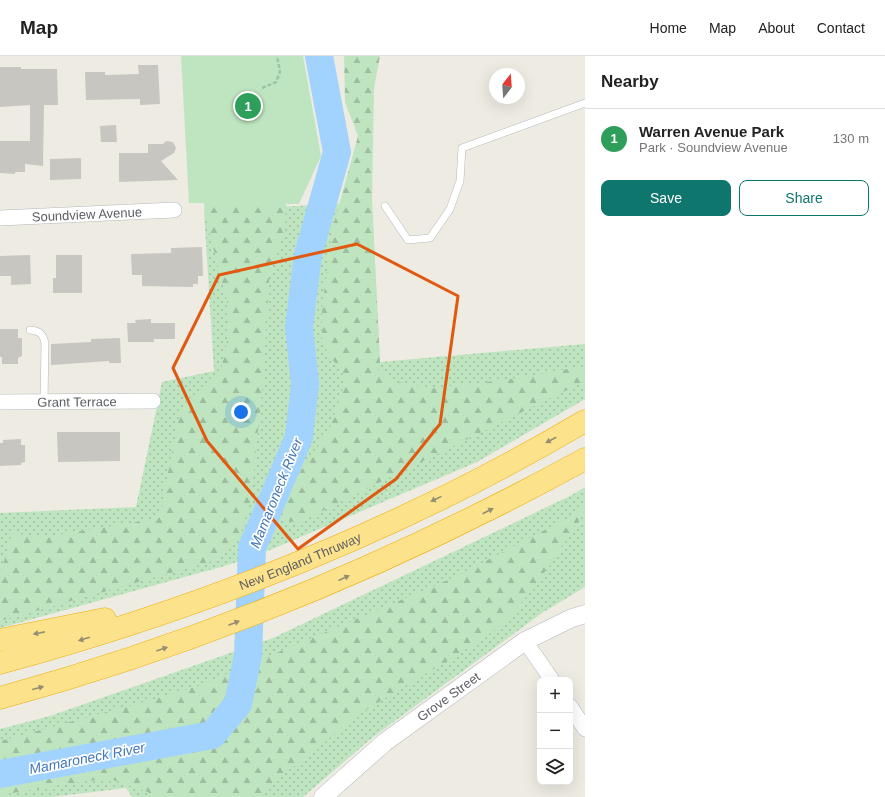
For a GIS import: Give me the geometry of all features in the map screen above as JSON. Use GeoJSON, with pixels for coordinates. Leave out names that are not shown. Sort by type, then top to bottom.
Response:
{"type":"FeatureCollection","features":[{"type":"Feature","properties":{"kind":"highway","name":"New England Thruway"},"geometry":{"type":"LineString","coordinates":[[0,664],[92,636],[200,599],[308,557],[360,535],[466,485],[585,421]]}},
{"type":"Feature","properties":{"kind":"highway"},"geometry":{"type":"LineString","coordinates":[[0,698],[94,671],[198,636],[309,594],[438,536],[585,459]]}},
{"type":"Feature","properties":{"kind":"highway"},"geometry":{"type":"LineString","coordinates":[[0,640],[200,599]]}},
{"type":"Feature","properties":{"kind":"street","name":"Soundview Avenue"},"geometry":{"type":"LineString","coordinates":[[0,218],[174,210]]}},
{"type":"Feature","properties":{"kind":"street","name":"Grant Terrace"},"geometry":{"type":"LineString","coordinates":[[0,402],[153,401]]}},
{"type":"Feature","properties":{"kind":"street","name":"Grove Street"},"geometry":{"type":"LineString","coordinates":[[323,797],[385,742],[525,641],[572,618],[585,614]]}},
{"type":"Feature","properties":{"kind":"street"},"geometry":{"type":"LineString","coordinates":[[525,641],[550,677]]}},
{"type":"Feature","properties":{"kind":"street"},"geometry":{"type":"LineString","coordinates":[[573,711],[585,729]]}},
{"type":"Feature","properties":{"kind":"lane"},"geometry":{"type":"LineString","coordinates":[[385,206],[408,240],[430,238],[450,210],[460,181],[462,148],[585,103]]}},
{"type":"Feature","properties":{"kind":"lane"},"geometry":{"type":"LineString","coordinates":[[30,330],[38,330],[43,335],[46,343],[44,402]]}},
{"type":"Feature","properties":{"kind":"path"},"geometry":{"type":"LineString","coordinates":[[262,88],[276,82],[280,72],[277,56]]}},
{"type":"Feature","properties":{"kind":"highlighted area"},"geometry":{"type":"Polygon","coordinates":[[[357,244],[458,296],[440,424],[396,479],[298,549],[207,441],[173,368],[219,275],[357,244]]]}},
{"type":"Feature","properties":{"kind":"green space"},"geometry":{"type":"Polygon","coordinates":[[[181,56],[303,56],[321,156],[299,204],[189,203],[181,56]]]}},
{"type":"Feature","properties":{"kind":"green space"},"geometry":{"type":"Polygon","coordinates":[[[344,56],[380,56],[374,88],[372,202],[380,362],[378,370],[393,381],[431,388],[505,380],[585,366],[585,381],[298,523],[285,520],[284,500],[300,472],[329,430],[346,379],[322,344],[322,308],[332,230],[358,136],[345,102],[344,56]]]}},
{"type":"Feature","properties":{"kind":"green space"},"geometry":{"type":"Polygon","coordinates":[[[287,180],[285,230],[275,256],[269,279],[264,372],[251,499],[240,536],[213,561],[0,621],[0,575],[12,533],[43,537],[156,519],[160,513],[180,412],[188,399],[203,392],[221,371],[228,336],[227,301],[204,211],[206,182],[287,180]]]}},
{"type":"Feature","properties":{"kind":"green space"},"geometry":{"type":"Polygon","coordinates":[[[372,202],[380,362],[585,344],[585,399],[477,462],[270,550],[228,565],[0,628],[0,513],[136,507],[162,382],[214,371],[204,211],[372,202]]]}},
{"type":"Feature","properties":{"kind":"green space"},"geometry":{"type":"Polygon","coordinates":[[[585,487],[585,587],[542,613],[373,737],[303,797],[132,797],[126,788],[52,797],[0,797],[0,729],[50,716],[273,638],[570,496],[585,487]]]}},
{"type":"Feature","properties":{"kind":"green space"},"geometry":{"type":"Polygon","coordinates":[[[585,504],[585,513],[576,524],[550,565],[514,613],[485,638],[364,711],[269,786],[260,797],[152,797],[148,792],[110,779],[86,781],[0,795],[0,741],[201,685],[457,576],[577,513],[585,504]]]}},
{"type":"Feature","properties":{"kind":"building"},"geometry":{"type":"Polygon","coordinates":[[[138,65],[158,65],[160,104],[140,105],[140,99],[86,100],[85,72],[105,72],[105,75],[139,74],[138,65]]]}},
{"type":"Feature","properties":{"kind":"building"},"geometry":{"type":"Polygon","coordinates":[[[0,67],[21,67],[21,69],[57,69],[58,105],[44,105],[43,166],[25,164],[25,172],[15,172],[15,174],[0,173],[0,141],[30,141],[30,105],[0,107],[0,67]]]}},
{"type":"Feature","properties":{"kind":"building"},"geometry":{"type":"Polygon","coordinates":[[[116,125],[117,142],[101,142],[100,126],[116,125]]]}},
{"type":"Feature","properties":{"kind":"building"},"geometry":{"type":"Polygon","coordinates":[[[166,141],[173,142],[176,148],[174,153],[161,161],[178,180],[119,182],[119,153],[148,153],[148,144],[163,144],[166,141]]]}},
{"type":"Feature","properties":{"kind":"building"},"geometry":{"type":"Polygon","coordinates":[[[81,158],[81,179],[50,180],[50,159],[81,158]]]}},
{"type":"Feature","properties":{"kind":"building"},"geometry":{"type":"Polygon","coordinates":[[[202,247],[203,276],[198,276],[198,284],[193,284],[193,287],[142,286],[142,275],[132,275],[131,254],[171,253],[171,248],[202,247]]]}},
{"type":"Feature","properties":{"kind":"building"},"geometry":{"type":"Polygon","coordinates":[[[30,255],[31,284],[11,285],[11,276],[0,276],[0,256],[30,255]]]}},
{"type":"Feature","properties":{"kind":"building"},"geometry":{"type":"Polygon","coordinates":[[[56,255],[82,255],[82,293],[53,293],[53,278],[56,278],[56,255]]]}},
{"type":"Feature","properties":{"kind":"building"},"geometry":{"type":"Polygon","coordinates":[[[151,319],[151,323],[175,323],[175,339],[154,339],[154,342],[128,342],[127,323],[136,323],[135,320],[151,319]]]}},
{"type":"Feature","properties":{"kind":"building"},"geometry":{"type":"Polygon","coordinates":[[[0,329],[18,329],[18,338],[22,338],[22,356],[18,358],[18,364],[2,364],[2,357],[0,357],[0,329]]]}},
{"type":"Feature","properties":{"kind":"building"},"geometry":{"type":"Polygon","coordinates":[[[120,338],[121,363],[109,363],[109,361],[51,365],[51,344],[91,342],[91,339],[120,338]]]}},
{"type":"Feature","properties":{"kind":"building"},"geometry":{"type":"Polygon","coordinates":[[[57,432],[120,432],[120,461],[58,462],[57,432]]]}},
{"type":"Feature","properties":{"kind":"building"},"geometry":{"type":"Polygon","coordinates":[[[21,439],[21,445],[25,445],[25,462],[21,463],[21,465],[0,466],[0,443],[3,443],[3,440],[21,439]]]}},
{"type":"Feature","properties":{"kind":"waterway","name":"Mamaroneck River"},"geometry":{"type":"LineString","coordinates":[[0,774],[212,735],[238,704],[248,655],[252,548],[299,437],[305,384],[299,327],[308,255],[337,152],[319,56]]}},
{"type":"Feature","properties":{"kind":"place","name":"Warren Avenue Park"},"geometry":{"type":"Point","coordinates":[248,106]}}]}
